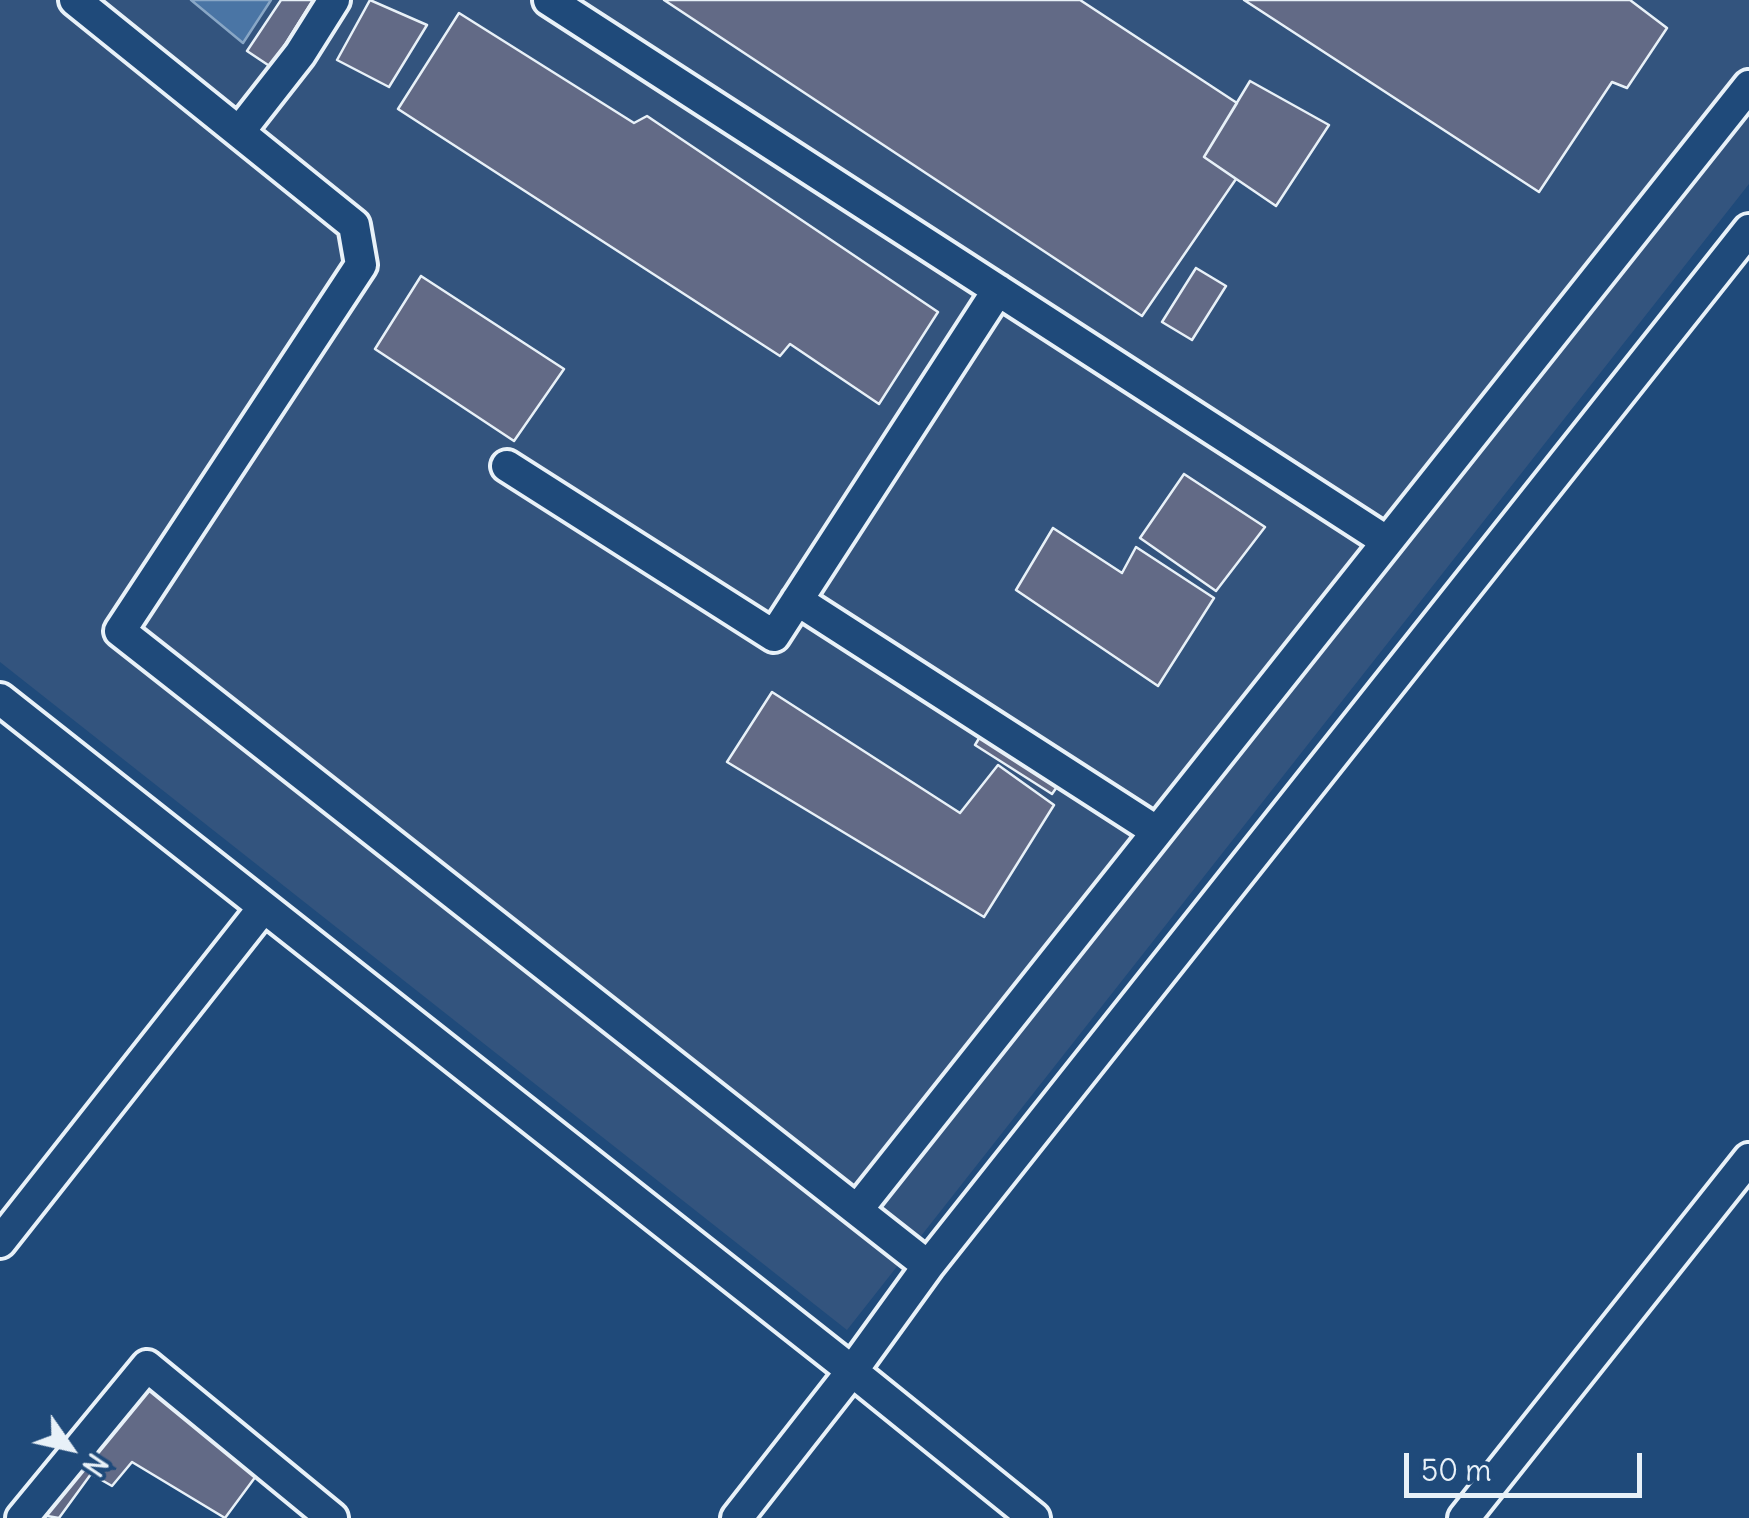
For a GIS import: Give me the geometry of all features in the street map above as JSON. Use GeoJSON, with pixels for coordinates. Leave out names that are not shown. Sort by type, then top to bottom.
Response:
{"type":"FeatureCollection","features":[{"type":"Feature","properties":{"kind":"street"},"geometry":{"type":"LineString","coordinates":[[75,0],[354,225],[361,265],[120,631],[928,1266]]}},
{"type":"Feature","properties":{"kind":"street"},"geometry":{"type":"LineString","coordinates":[[240,132],[300,54],[334,0]]}},
{"type":"Feature","properties":{"kind":"street"},"geometry":{"type":"LineString","coordinates":[[549,0],[1386,541]]}},
{"type":"Feature","properties":{"kind":"street"},"geometry":{"type":"LineString","coordinates":[[857,1210],[1749,86]]}},
{"type":"Feature","properties":{"kind":"street"},"geometry":{"type":"LineString","coordinates":[[737,1518],[928,1266],[1749,230]]}},
{"type":"Feature","properties":{"kind":"street"},"geometry":{"type":"LineString","coordinates":[[507,466],[774,636],[998,290]]}},
{"type":"Feature","properties":{"kind":"street"},"geometry":{"type":"LineString","coordinates":[[797,600],[1156,832]]}},
{"type":"Feature","properties":{"kind":"street"},"geometry":{"type":"LineString","coordinates":[[0,699],[852,1370],[1034,1518]]}},
{"type":"Feature","properties":{"kind":"street"},"geometry":{"type":"LineString","coordinates":[[0,1242],[263,908]]}},
{"type":"Feature","properties":{"kind":"street"},"geometry":{"type":"LineString","coordinates":[[1464,1518],[1749,1159]]}},
{"type":"Feature","properties":{"kind":"street"},"geometry":{"type":"LineString","coordinates":[[22,1518],[147,1366],[332,1518]]}},
{"type":"Feature","properties":{"kind":"shaded area"},"geometry":{"type":"Polygon","coordinates":[[[0,0],[1749,0],[1749,184],[847,1330],[0,662],[0,0]]]}},
{"type":"Feature","properties":{"kind":"shaded area"},"geometry":{"type":"Polygon","coordinates":[[[191,0],[271,0],[243,43],[191,0]]]}},
{"type":"Feature","properties":{"kind":"building"},"geometry":{"type":"Polygon","coordinates":[[[281,0],[313,0],[271,67],[247,51],[281,0]]]}},
{"type":"Feature","properties":{"kind":"building"},"geometry":{"type":"Polygon","coordinates":[[[370,0],[427,25],[389,87],[337,60],[370,0]]]}},
{"type":"Feature","properties":{"kind":"building"},"geometry":{"type":"Polygon","coordinates":[[[664,0],[1080,0],[1237,103],[1204,157],[1236,179],[1142,316],[664,0]]]}},
{"type":"Feature","properties":{"kind":"building"},"geometry":{"type":"Polygon","coordinates":[[[1244,0],[1630,0],[1667,28],[1627,88],[1612,82],[1539,192],[1244,0]]]}},
{"type":"Feature","properties":{"kind":"building"},"geometry":{"type":"Polygon","coordinates":[[[459,13],[634,123],[647,116],[938,312],[879,404],[790,344],[780,356],[398,109],[459,13]]]}},
{"type":"Feature","properties":{"kind":"building"},"geometry":{"type":"Polygon","coordinates":[[[1250,81],[1329,125],[1276,206],[1204,157],[1250,81]]]}},
{"type":"Feature","properties":{"kind":"building"},"geometry":{"type":"Polygon","coordinates":[[[1196,268],[1226,286],[1192,340],[1162,322],[1196,268]]]}},
{"type":"Feature","properties":{"kind":"building"},"geometry":{"type":"Polygon","coordinates":[[[421,276],[564,369],[514,441],[375,349],[421,276]]]}},
{"type":"Feature","properties":{"kind":"building"},"geometry":{"type":"Polygon","coordinates":[[[1184,474],[1265,527],[1216,591],[1140,538],[1184,474]]]}},
{"type":"Feature","properties":{"kind":"building"},"geometry":{"type":"Polygon","coordinates":[[[1053,528],[1122,573],[1136,547],[1214,598],[1158,686],[1016,590],[1053,528]]]}},
{"type":"Feature","properties":{"kind":"building"},"geometry":{"type":"Polygon","coordinates":[[[772,692],[960,813],[998,765],[1054,805],[984,917],[727,762],[772,692]]]}},
{"type":"Feature","properties":{"kind":"building"},"geometry":{"type":"Polygon","coordinates":[[[996,710],[1075,761],[1052,794],[975,745],[996,710]]]}},
{"type":"Feature","properties":{"kind":"building"},"geometry":{"type":"Polygon","coordinates":[[[146,1383],[259,1472],[225,1518],[132,1462],[112,1486],[91,1474],[59,1518],[41,1515],[146,1383]]]}}]}
